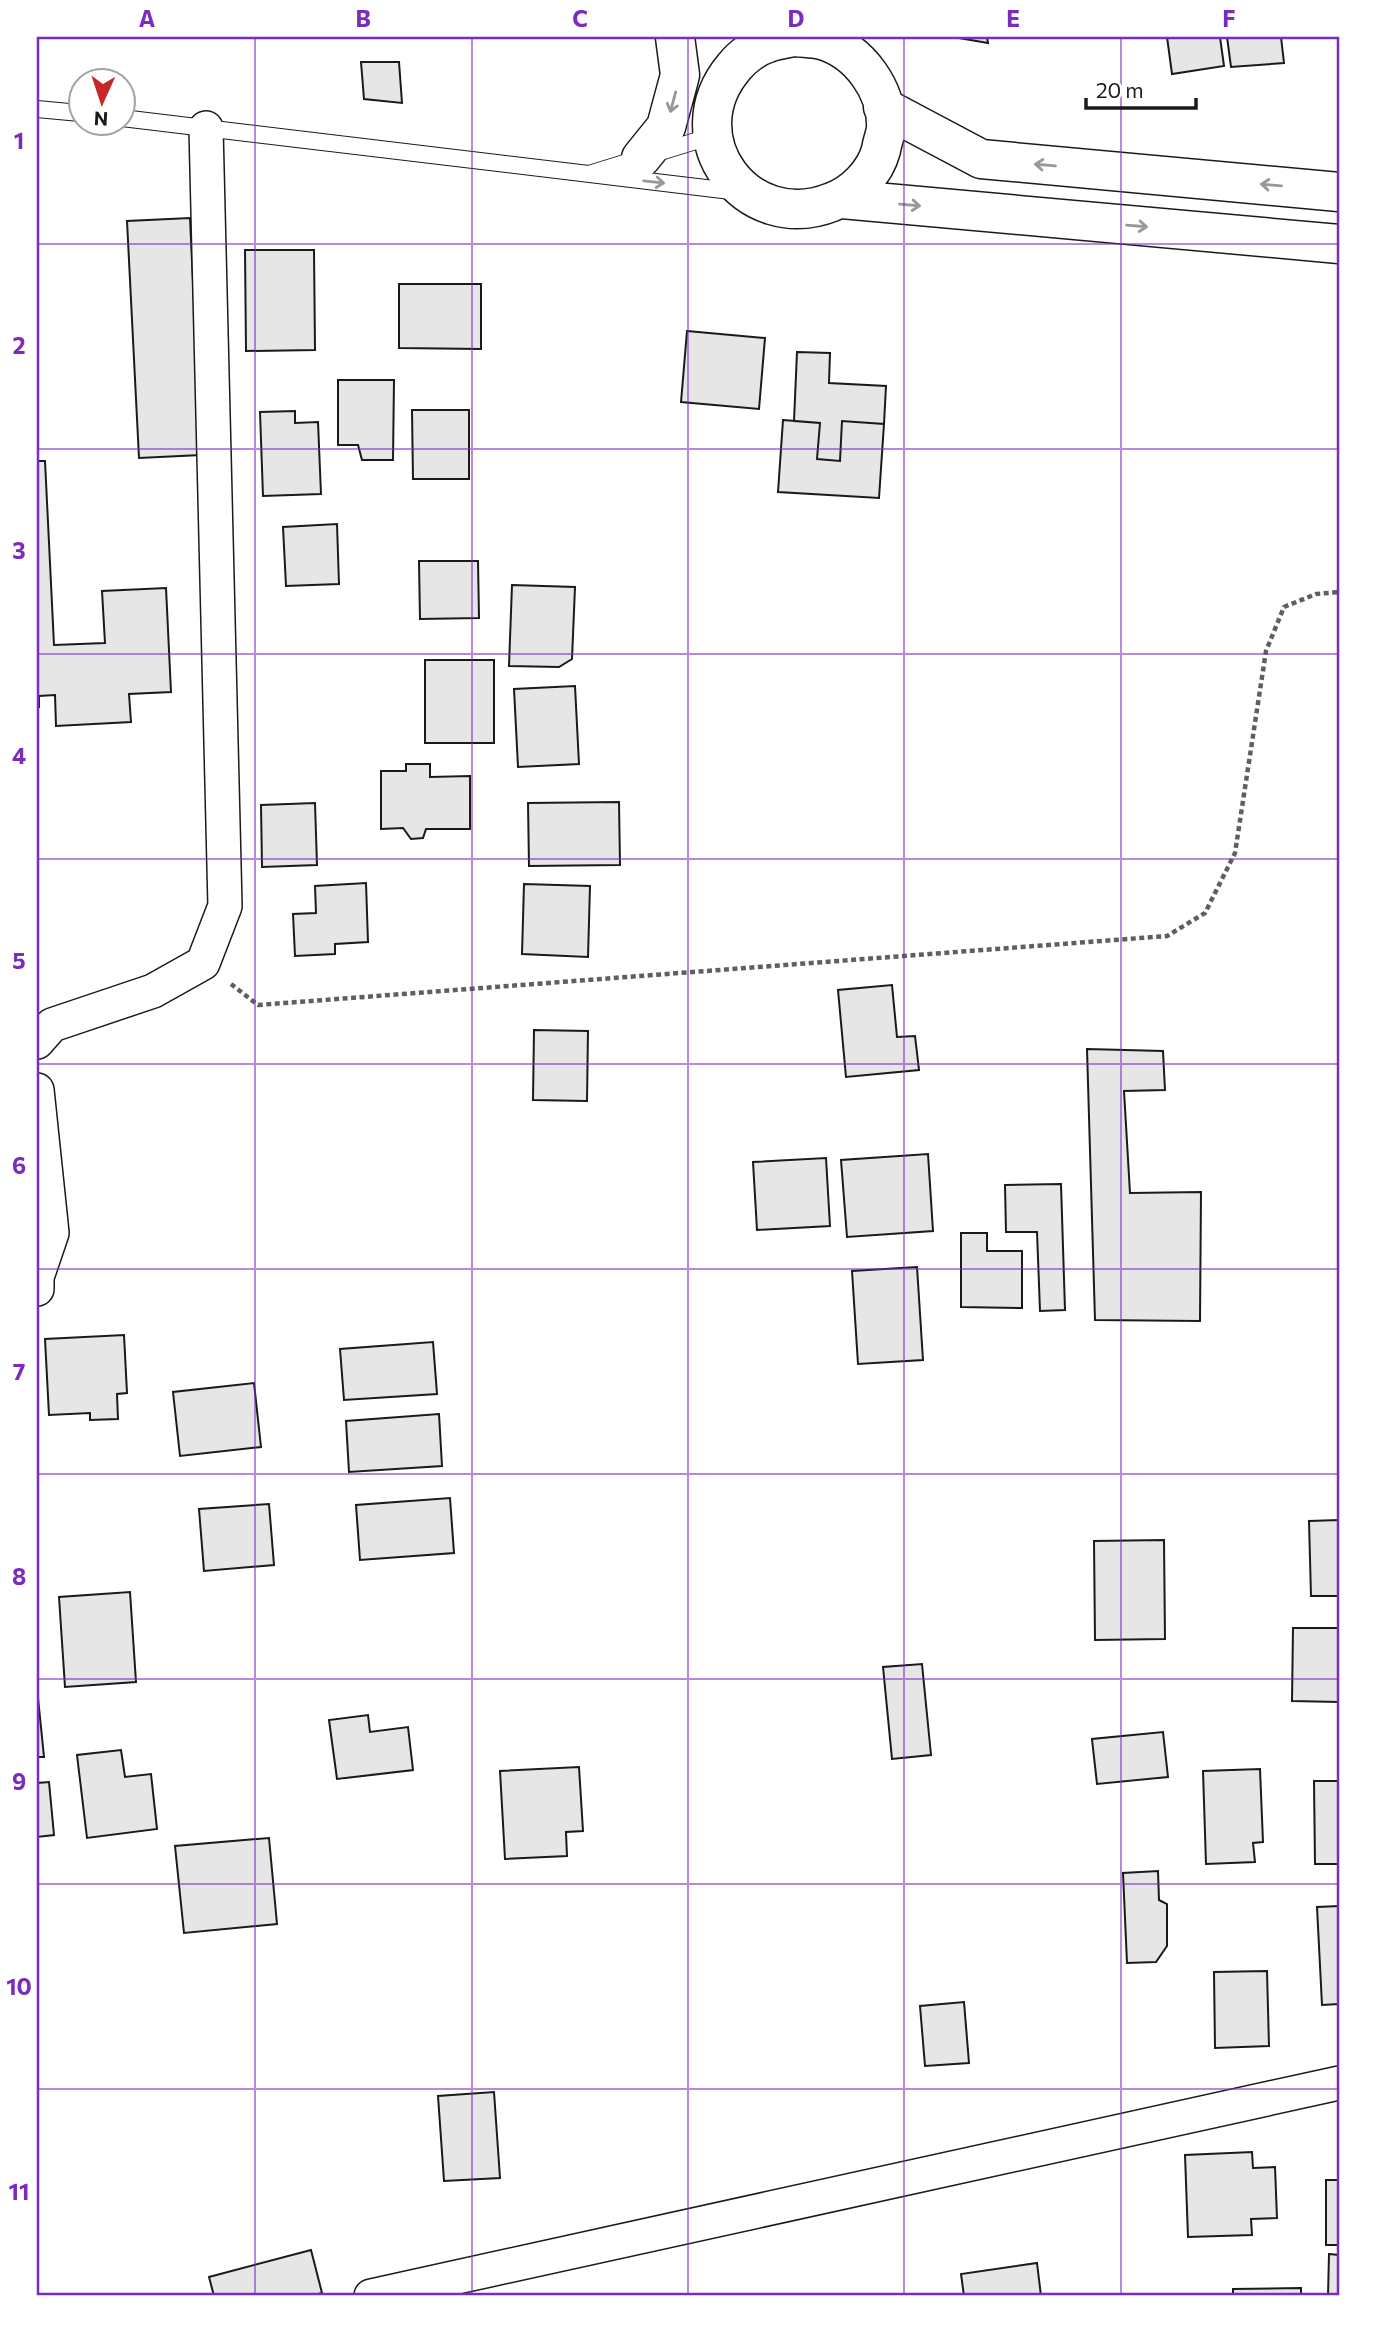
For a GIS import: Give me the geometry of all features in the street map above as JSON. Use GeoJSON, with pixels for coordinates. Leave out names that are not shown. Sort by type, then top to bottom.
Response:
{"type":"FeatureCollection","features":[{"type":"Feature","properties":{"kind":"street"},"geometry":{"type":"LineString","coordinates":[[641,158],[666,127],[680,75],[675,37]]}},
{"type":"Feature","properties":{"kind":"street"},"geometry":{"type":"LineString","coordinates":[[699,37],[718,93]]}},
{"type":"Feature","properties":{"kind":"street"},"geometry":{"type":"LineString","coordinates":[[795,37],[823,41],[850,54],[870,74],[882,100],[886,129],[879,156],[864,181],[842,199],[816,209],[787,210],[760,202],[737,185],[720,163],[712,136],[712,107],[722,80],[741,58],[766,43],[795,37]]}},
{"type":"Feature","properties":{"kind":"street"},"geometry":{"type":"LineString","coordinates":[[883,107],[981,159],[1339,192]]}},
{"type":"Feature","properties":{"kind":"street"},"geometry":{"type":"LineString","coordinates":[[37,1042],[52,1025],[153,991],[204,963],[225,906],[206,128]]}},
{"type":"Feature","properties":{"kind":"street"},"geometry":{"type":"LineString","coordinates":[[842,199],[1339,244]]}},
{"type":"Feature","properties":{"kind":"street"},"geometry":{"type":"LineString","coordinates":[[37,1090],[52,1233],[37,1277],[37,1290]]}},
{"type":"Feature","properties":{"kind":"street"},"geometry":{"type":"LineString","coordinates":[[371,2296],[1339,2083]]}},
{"type":"Feature","properties":{"kind":"lane"},"geometry":{"type":"LineString","coordinates":[[37,109],[66,112]]}},
{"type":"Feature","properties":{"kind":"lane"},"geometry":{"type":"LineString","coordinates":[[136,120],[748,193]]}},
{"type":"Feature","properties":{"kind":"lane"},"geometry":{"type":"LineString","coordinates":[[586,175],[712,136]]}},
{"type":"Feature","properties":{"kind":"path"},"geometry":{"type":"LineString","coordinates":[[204,963],[258,1005],[1167,936],[1205,913],[1235,853],[1266,650],[1284,607],[1316,594],[1339,592]]}},
{"type":"Feature","properties":{"kind":"building"},"geometry":{"type":"Polygon","coordinates":[[[953,37],[987,37],[988,43],[953,37]]]}},
{"type":"Feature","properties":{"kind":"building"},"geometry":{"type":"Polygon","coordinates":[[[1167,37],[1220,37],[1224,66],[1172,74],[1167,37]]]}},
{"type":"Feature","properties":{"kind":"building"},"geometry":{"type":"Polygon","coordinates":[[[1227,37],[1281,37],[1284,63],[1231,67],[1227,37]]]}},
{"type":"Feature","properties":{"kind":"building"},"geometry":{"type":"Polygon","coordinates":[[[361,62],[399,62],[402,103],[364,99],[361,62]]]}},
{"type":"Feature","properties":{"kind":"building"},"geometry":{"type":"Polygon","coordinates":[[[190,218],[201,455],[139,458],[127,221],[190,218]]]}},
{"type":"Feature","properties":{"kind":"building"},"geometry":{"type":"Polygon","coordinates":[[[245,250],[314,250],[315,350],[246,351],[245,250]]]}},
{"type":"Feature","properties":{"kind":"building"},"geometry":{"type":"Polygon","coordinates":[[[399,284],[481,284],[481,349],[399,348],[399,284]]]}},
{"type":"Feature","properties":{"kind":"building"},"geometry":{"type":"Polygon","coordinates":[[[687,331],[765,338],[759,409],[681,402],[687,331]]]}},
{"type":"Feature","properties":{"kind":"building"},"geometry":{"type":"Polygon","coordinates":[[[797,352],[830,353],[829,383],[886,386],[884,424],[842,421],[840,461],[817,459],[820,423],[794,421],[797,352]]]}},
{"type":"Feature","properties":{"kind":"building"},"geometry":{"type":"Polygon","coordinates":[[[338,380],[394,380],[393,460],[362,460],[358,445],[338,445],[338,380]]]}},
{"type":"Feature","properties":{"kind":"building"},"geometry":{"type":"Polygon","coordinates":[[[412,410],[469,410],[469,479],[413,479],[412,410]]]}},
{"type":"Feature","properties":{"kind":"building"},"geometry":{"type":"Polygon","coordinates":[[[295,411],[295,423],[318,422],[321,494],[263,496],[260,412],[295,411]]]}},
{"type":"Feature","properties":{"kind":"building"},"geometry":{"type":"Polygon","coordinates":[[[783,420],[820,423],[817,459],[840,461],[842,421],[884,424],[879,498],[778,492],[783,420]]]}},
{"type":"Feature","properties":{"kind":"building"},"geometry":{"type":"Polygon","coordinates":[[[37,461],[45,461],[54,645],[105,643],[102,591],[166,588],[171,692],[129,694],[131,722],[56,726],[55,695],[39,696],[37,707],[37,461]]]}},
{"type":"Feature","properties":{"kind":"building"},"geometry":{"type":"Polygon","coordinates":[[[337,524],[339,584],[286,586],[283,527],[337,524]]]}},
{"type":"Feature","properties":{"kind":"building"},"geometry":{"type":"Polygon","coordinates":[[[419,561],[478,561],[479,618],[420,619],[419,561]]]}},
{"type":"Feature","properties":{"kind":"building"},"geometry":{"type":"Polygon","coordinates":[[[512,585],[575,587],[572,659],[559,667],[509,666],[512,585]]]}},
{"type":"Feature","properties":{"kind":"building"},"geometry":{"type":"Polygon","coordinates":[[[425,660],[494,660],[494,743],[425,743],[425,660]]]}},
{"type":"Feature","properties":{"kind":"building"},"geometry":{"type":"Polygon","coordinates":[[[575,686],[579,764],[518,767],[514,689],[575,686]]]}},
{"type":"Feature","properties":{"kind":"building"},"geometry":{"type":"Polygon","coordinates":[[[406,764],[430,764],[430,777],[470,776],[470,829],[426,829],[423,838],[411,839],[403,828],[381,829],[381,771],[406,771],[406,764]]]}},
{"type":"Feature","properties":{"kind":"building"},"geometry":{"type":"Polygon","coordinates":[[[619,802],[620,865],[529,866],[528,803],[619,802]]]}},
{"type":"Feature","properties":{"kind":"building"},"geometry":{"type":"Polygon","coordinates":[[[315,803],[317,865],[262,867],[261,805],[315,803]]]}},
{"type":"Feature","properties":{"kind":"building"},"geometry":{"type":"Polygon","coordinates":[[[366,883],[368,942],[335,944],[335,954],[295,956],[293,914],[316,913],[315,886],[366,883]]]}},
{"type":"Feature","properties":{"kind":"building"},"geometry":{"type":"Polygon","coordinates":[[[524,884],[590,886],[588,957],[522,954],[524,884]]]}},
{"type":"Feature","properties":{"kind":"building"},"geometry":{"type":"Polygon","coordinates":[[[892,985],[897,1037],[915,1036],[919,1070],[846,1077],[838,990],[892,985]]]}},
{"type":"Feature","properties":{"kind":"building"},"geometry":{"type":"Polygon","coordinates":[[[534,1030],[588,1031],[587,1101],[533,1100],[534,1030]]]}},
{"type":"Feature","properties":{"kind":"building"},"geometry":{"type":"Polygon","coordinates":[[[1087,1049],[1163,1051],[1165,1090],[1124,1091],[1130,1193],[1201,1192],[1200,1321],[1095,1320],[1087,1049]]]}},
{"type":"Feature","properties":{"kind":"building"},"geometry":{"type":"Polygon","coordinates":[[[928,1154],[933,1231],[847,1237],[841,1160],[928,1154]]]}},
{"type":"Feature","properties":{"kind":"building"},"geometry":{"type":"Polygon","coordinates":[[[826,1158],[830,1226],[757,1230],[753,1162],[826,1158]]]}},
{"type":"Feature","properties":{"kind":"building"},"geometry":{"type":"Polygon","coordinates":[[[1061,1184],[1065,1310],[1040,1311],[1037,1232],[1006,1232],[1005,1185],[1061,1184]]]}},
{"type":"Feature","properties":{"kind":"building"},"geometry":{"type":"Polygon","coordinates":[[[961,1233],[987,1233],[987,1251],[1022,1251],[1022,1308],[961,1307],[961,1233]]]}},
{"type":"Feature","properties":{"kind":"building"},"geometry":{"type":"Polygon","coordinates":[[[917,1267],[923,1360],[858,1364],[852,1271],[917,1267]]]}},
{"type":"Feature","properties":{"kind":"building"},"geometry":{"type":"Polygon","coordinates":[[[124,1335],[127,1393],[117,1394],[118,1419],[90,1420],[90,1413],[49,1415],[45,1339],[124,1335]]]}},
{"type":"Feature","properties":{"kind":"building"},"geometry":{"type":"Polygon","coordinates":[[[433,1342],[437,1394],[344,1400],[340,1349],[433,1342]]]}},
{"type":"Feature","properties":{"kind":"building"},"geometry":{"type":"Polygon","coordinates":[[[254,1383],[261,1447],[180,1456],[173,1392],[254,1383]]]}},
{"type":"Feature","properties":{"kind":"building"},"geometry":{"type":"Polygon","coordinates":[[[439,1414],[442,1466],[349,1472],[346,1421],[439,1414]]]}},
{"type":"Feature","properties":{"kind":"building"},"geometry":{"type":"Polygon","coordinates":[[[450,1498],[454,1553],[360,1560],[356,1505],[450,1498]]]}},
{"type":"Feature","properties":{"kind":"building"},"geometry":{"type":"Polygon","coordinates":[[[269,1504],[274,1565],[204,1571],[199,1509],[269,1504]]]}},
{"type":"Feature","properties":{"kind":"building"},"geometry":{"type":"Polygon","coordinates":[[[1339,1520],[1339,1596],[1311,1596],[1309,1521],[1339,1520]]]}},
{"type":"Feature","properties":{"kind":"building"},"geometry":{"type":"Polygon","coordinates":[[[1164,1540],[1165,1639],[1095,1640],[1094,1541],[1164,1540]]]}},
{"type":"Feature","properties":{"kind":"building"},"geometry":{"type":"Polygon","coordinates":[[[130,1592],[136,1682],[65,1687],[59,1597],[130,1592]]]}},
{"type":"Feature","properties":{"kind":"building"},"geometry":{"type":"Polygon","coordinates":[[[1293,1628],[1339,1628],[1339,1702],[1292,1701],[1293,1628]]]}},
{"type":"Feature","properties":{"kind":"building"},"geometry":{"type":"Polygon","coordinates":[[[922,1664],[931,1755],[892,1759],[883,1667],[922,1664]]]}},
{"type":"Feature","properties":{"kind":"building"},"geometry":{"type":"Polygon","coordinates":[[[37,1688],[44,1757],[37,1757],[37,1688]]]}},
{"type":"Feature","properties":{"kind":"building"},"geometry":{"type":"Polygon","coordinates":[[[368,1715],[370,1732],[408,1727],[413,1770],[337,1779],[329,1720],[368,1715]]]}},
{"type":"Feature","properties":{"kind":"building"},"geometry":{"type":"Polygon","coordinates":[[[1163,1732],[1168,1777],[1097,1784],[1092,1739],[1163,1732]]]}},
{"type":"Feature","properties":{"kind":"building"},"geometry":{"type":"Polygon","coordinates":[[[121,1750],[125,1777],[151,1774],[157,1829],[87,1838],[77,1755],[121,1750]]]}},
{"type":"Feature","properties":{"kind":"building"},"geometry":{"type":"Polygon","coordinates":[[[579,1767],[583,1831],[566,1832],[567,1856],[505,1859],[500,1771],[579,1767]]]}},
{"type":"Feature","properties":{"kind":"building"},"geometry":{"type":"Polygon","coordinates":[[[1260,1769],[1263,1842],[1253,1843],[1255,1862],[1206,1864],[1203,1771],[1260,1769]]]}},
{"type":"Feature","properties":{"kind":"building"},"geometry":{"type":"Polygon","coordinates":[[[1314,1781],[1339,1781],[1339,1864],[1315,1864],[1314,1781]]]}},
{"type":"Feature","properties":{"kind":"building"},"geometry":{"type":"Polygon","coordinates":[[[49,1782],[54,1835],[37,1837],[37,1783],[49,1782]]]}},
{"type":"Feature","properties":{"kind":"building"},"geometry":{"type":"Polygon","coordinates":[[[269,1838],[277,1924],[184,1933],[175,1846],[269,1838]]]}},
{"type":"Feature","properties":{"kind":"building"},"geometry":{"type":"Polygon","coordinates":[[[1158,1871],[1159,1900],[1167,1904],[1167,1946],[1156,1962],[1127,1963],[1123,1873],[1158,1871]]]}},
{"type":"Feature","properties":{"kind":"building"},"geometry":{"type":"Polygon","coordinates":[[[1339,1906],[1339,2004],[1322,2005],[1317,1907],[1339,1906]]]}},
{"type":"Feature","properties":{"kind":"building"},"geometry":{"type":"Polygon","coordinates":[[[1267,1971],[1269,2046],[1215,2048],[1214,1972],[1267,1971]]]}},
{"type":"Feature","properties":{"kind":"building"},"geometry":{"type":"Polygon","coordinates":[[[964,2002],[969,2063],[925,2066],[920,2006],[964,2002]]]}},
{"type":"Feature","properties":{"kind":"building"},"geometry":{"type":"Polygon","coordinates":[[[494,2092],[500,2178],[444,2181],[438,2096],[494,2092]]]}},
{"type":"Feature","properties":{"kind":"building"},"geometry":{"type":"Polygon","coordinates":[[[1252,2152],[1253,2168],[1275,2167],[1277,2218],[1251,2219],[1252,2235],[1188,2237],[1185,2155],[1252,2152]]]}},
{"type":"Feature","properties":{"kind":"building"},"geometry":{"type":"Polygon","coordinates":[[[1326,2180],[1339,2180],[1339,2245],[1326,2245],[1326,2180]]]}},
{"type":"Feature","properties":{"kind":"building"},"geometry":{"type":"Polygon","coordinates":[[[311,2250],[322,2293],[310,2296],[214,2296],[209,2277],[311,2250]]]}},
{"type":"Feature","properties":{"kind":"building"},"geometry":{"type":"Polygon","coordinates":[[[1329,2254],[1339,2255],[1339,2296],[1328,2296],[1329,2254]]]}},
{"type":"Feature","properties":{"kind":"building"},"geometry":{"type":"Polygon","coordinates":[[[1037,2263],[1041,2296],[964,2296],[961,2274],[1037,2263]]]}},
{"type":"Feature","properties":{"kind":"building"},"geometry":{"type":"Polygon","coordinates":[[[1301,2288],[1301,2296],[1233,2296],[1233,2289],[1301,2288]]]}}]}
